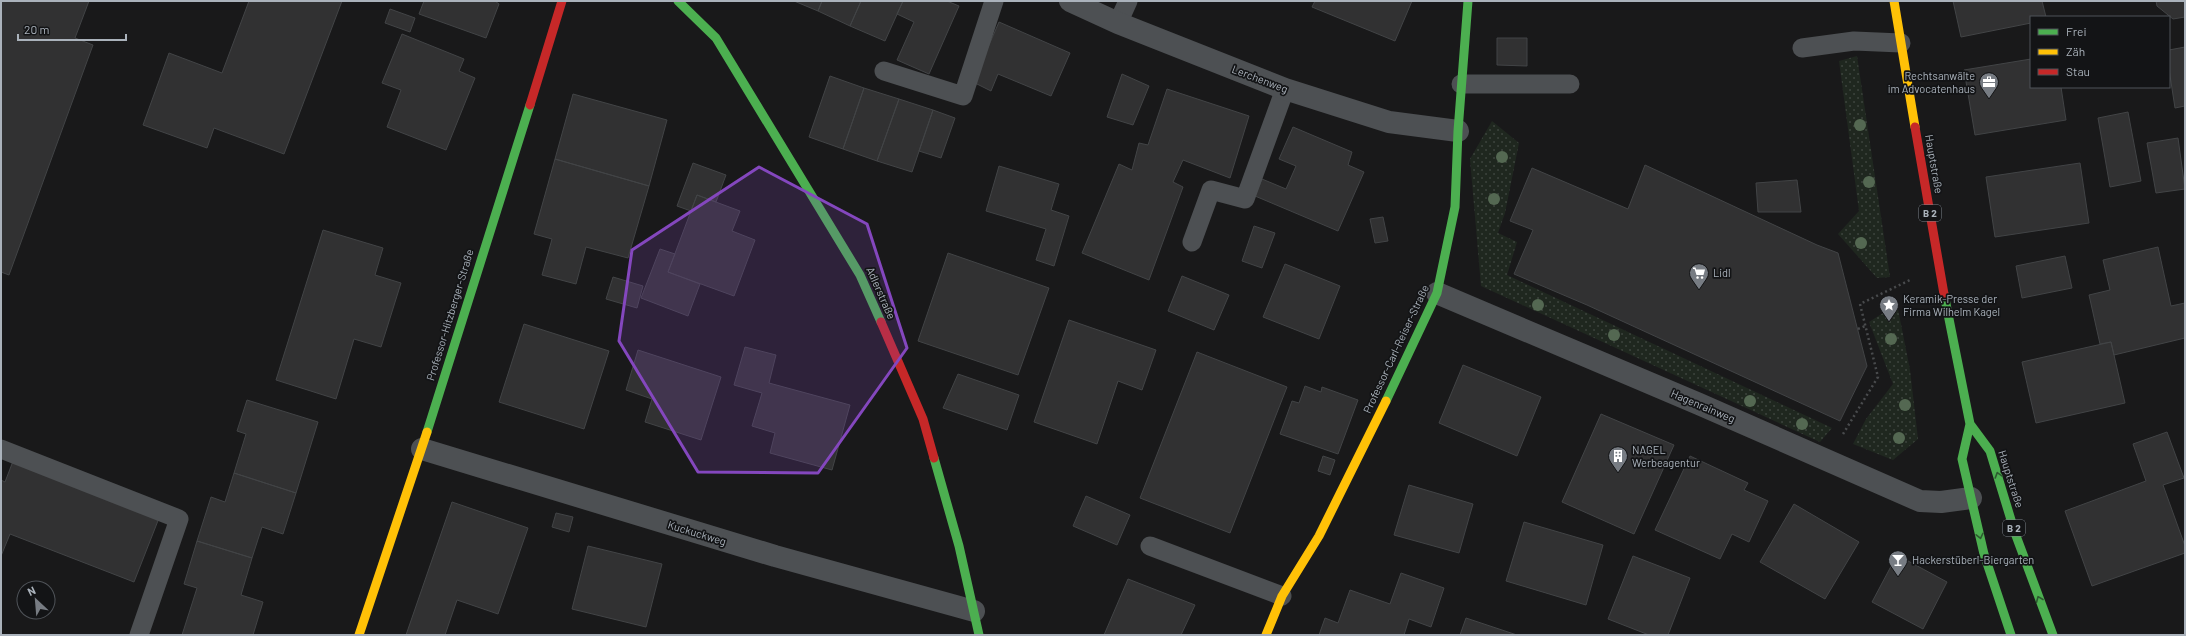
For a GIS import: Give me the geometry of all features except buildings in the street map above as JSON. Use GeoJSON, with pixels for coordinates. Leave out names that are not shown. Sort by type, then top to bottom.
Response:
{"type":"FeatureCollection","features":[{"type":"Feature","properties":{"kind":"street","name":"Professor-Hitzberger-Straße"},"geometry":{"type":"LineString","coordinates":[[359,635],[422,449],[562,1]]}},
{"type":"Feature","properties":{"kind":"street","name":"Adlerstraße"},"geometry":{"type":"LineString","coordinates":[[678,1],[716,38],[860,275],[922,419],[959,546],[979,635]]}},
{"type":"Feature","properties":{"kind":"street","name":"Lerchenweg"},"geometry":{"type":"LineString","coordinates":[[1070,1],[1118,23],[1285,89],[1389,122],[1458,131]]}},
{"type":"Feature","properties":{"kind":"street","name":"Professor-Carl-Reiser-Straße"},"geometry":{"type":"LineString","coordinates":[[1266,635],[1282,596],[1319,536],[1352,472],[1437,293],[1455,208],[1458,131],[1468,1]]}},
{"type":"Feature","properties":{"kind":"street","name":"Hauptstraße"},"geometry":{"type":"LineString","coordinates":[[1894,1],[1951,337],[1970,424],[1990,451],[2015,533],[2053,635]]}},
{"type":"Feature","properties":{"kind":"street","name":"Hagenrainweg"},"geometry":{"type":"LineString","coordinates":[[1437,293],[1920,501],[1941,502],[1971,498]]}},
{"type":"Feature","properties":{"kind":"street","name":"Hauptstraße"},"geometry":{"type":"LineString","coordinates":[[1970,424],[1962,459],[1984,554],[2011,635]]}},
{"type":"Feature","properties":{"kind":"street","name":"Kuckuckweg"},"geometry":{"type":"LineString","coordinates":[[422,449],[775,556],[974,611]]}},
{"type":"Feature","properties":{"kind":"lane"},"geometry":{"type":"LineString","coordinates":[[884,71],[963,96],[994,1]]}},
{"type":"Feature","properties":{"kind":"lane"},"geometry":{"type":"LineString","coordinates":[[1118,23],[1128,1]]}},
{"type":"Feature","properties":{"kind":"lane"},"geometry":{"type":"LineString","coordinates":[[1802,48],[1854,41],[1901,43]]}},
{"type":"Feature","properties":{"kind":"lane"},"geometry":{"type":"LineString","coordinates":[[1462,84],[1570,84]]}},
{"type":"Feature","properties":{"kind":"lane"},"geometry":{"type":"LineString","coordinates":[[1192,242],[1211,190],[1245,199],[1285,89]]}},
{"type":"Feature","properties":{"kind":"lane"},"geometry":{"type":"LineString","coordinates":[[1,449],[179,519],[139,635]]}},
{"type":"Feature","properties":{"kind":"lane"},"geometry":{"type":"LineString","coordinates":[[1150,546],[1282,596]]}},
{"type":"Feature","properties":{"kind":"path"},"geometry":{"type":"LineString","coordinates":[[1827,460],[1878,377],[1860,304],[1939,266]]}},
{"type":"Feature","properties":{"kind":"path"},"geometry":{"type":"LineString","coordinates":[[1858,329],[1866,326]]}},
{"type":"Feature","properties":{"kind":"highlighted area"},"geometry":{"type":"Polygon","coordinates":[[[759,167],[867,224],[907,348],[818,473],[698,472],[619,341],[632,250],[759,167]]]}},
{"type":"Feature","properties":{"kind":"shaded area"},"geometry":{"type":"Polygon","coordinates":[[[1857,56],[1890,277],[1877,278],[1838,234],[1859,211],[1839,61],[1857,56]]]}},
{"type":"Feature","properties":{"kind":"shaded area"},"geometry":{"type":"Polygon","coordinates":[[[1492,121],[1519,143],[1505,213],[1498,233],[1517,242],[1507,275],[1832,428],[1820,442],[1481,286],[1470,159],[1492,121]]]}},
{"type":"Feature","properties":{"kind":"shaded area"},"geometry":{"type":"Polygon","coordinates":[[[1897,304],[1910,370],[1918,439],[1893,460],[1853,444],[1866,419],[1893,384],[1869,322],[1897,304]]]}},
{"type":"Feature","properties":{"kind":"traffic: fast"},"geometry":{"type":"LineString","coordinates":[[678,1],[716,38],[860,275],[881,322]]}},
{"type":"Feature","properties":{"kind":"traffic: fast"},"geometry":{"type":"LineString","coordinates":[[1386,401],[1437,293],[1455,207],[1458,131],[1468,1]]}},
{"type":"Feature","properties":{"kind":"traffic: fast"},"geometry":{"type":"LineString","coordinates":[[427,432],[530,105]]}},
{"type":"Feature","properties":{"kind":"traffic: fast"},"geometry":{"type":"LineString","coordinates":[[1944,294],[1970,424],[1990,451],[2015,533],[2053,635]]}},
{"type":"Feature","properties":{"kind":"traffic: fast"},"geometry":{"type":"LineString","coordinates":[[1970,424],[1962,459],[1984,554],[2011,635]]}},
{"type":"Feature","properties":{"kind":"traffic: fast"},"geometry":{"type":"LineString","coordinates":[[934,458],[959,546],[979,635]]}},
{"type":"Feature","properties":{"kind":"traffic: slow"},"geometry":{"type":"LineString","coordinates":[[1894,1],[1915,127]]}},
{"type":"Feature","properties":{"kind":"traffic: slow"},"geometry":{"type":"LineString","coordinates":[[1266,635],[1282,596],[1319,536],[1386,401]]}},
{"type":"Feature","properties":{"kind":"traffic: slow"},"geometry":{"type":"LineString","coordinates":[[359,635],[427,432]]}},
{"type":"Feature","properties":{"kind":"traffic: jam"},"geometry":{"type":"LineString","coordinates":[[530,105],[562,1]]}},
{"type":"Feature","properties":{"kind":"traffic: jam"},"geometry":{"type":"LineString","coordinates":[[1915,127],[1944,294]]}},
{"type":"Feature","properties":{"kind":"traffic: jam"},"geometry":{"type":"LineString","coordinates":[[881,322],[923,419],[934,458]]}},
{"type":"Feature","properties":{"kind":"place","name":"Rechtsanwälte im Advocatenhaus"},"geometry":{"type":"Point","coordinates":[1989,99]}},
{"type":"Feature","properties":{"kind":"place","name":"Lidl"},"geometry":{"type":"Point","coordinates":[1699,290]}},
{"type":"Feature","properties":{"kind":"place","name":"Keramik-Presse der Firma Wilhelm Kagel"},"geometry":{"type":"Point","coordinates":[1889,322]}},
{"type":"Feature","properties":{"kind":"place","name":"NAGEL Werbeagentur"},"geometry":{"type":"Point","coordinates":[1618,473]}},
{"type":"Feature","properties":{"kind":"place","name":"Hackerstüberl-Biergarten"},"geometry":{"type":"Point","coordinates":[1898,577]}}]}
